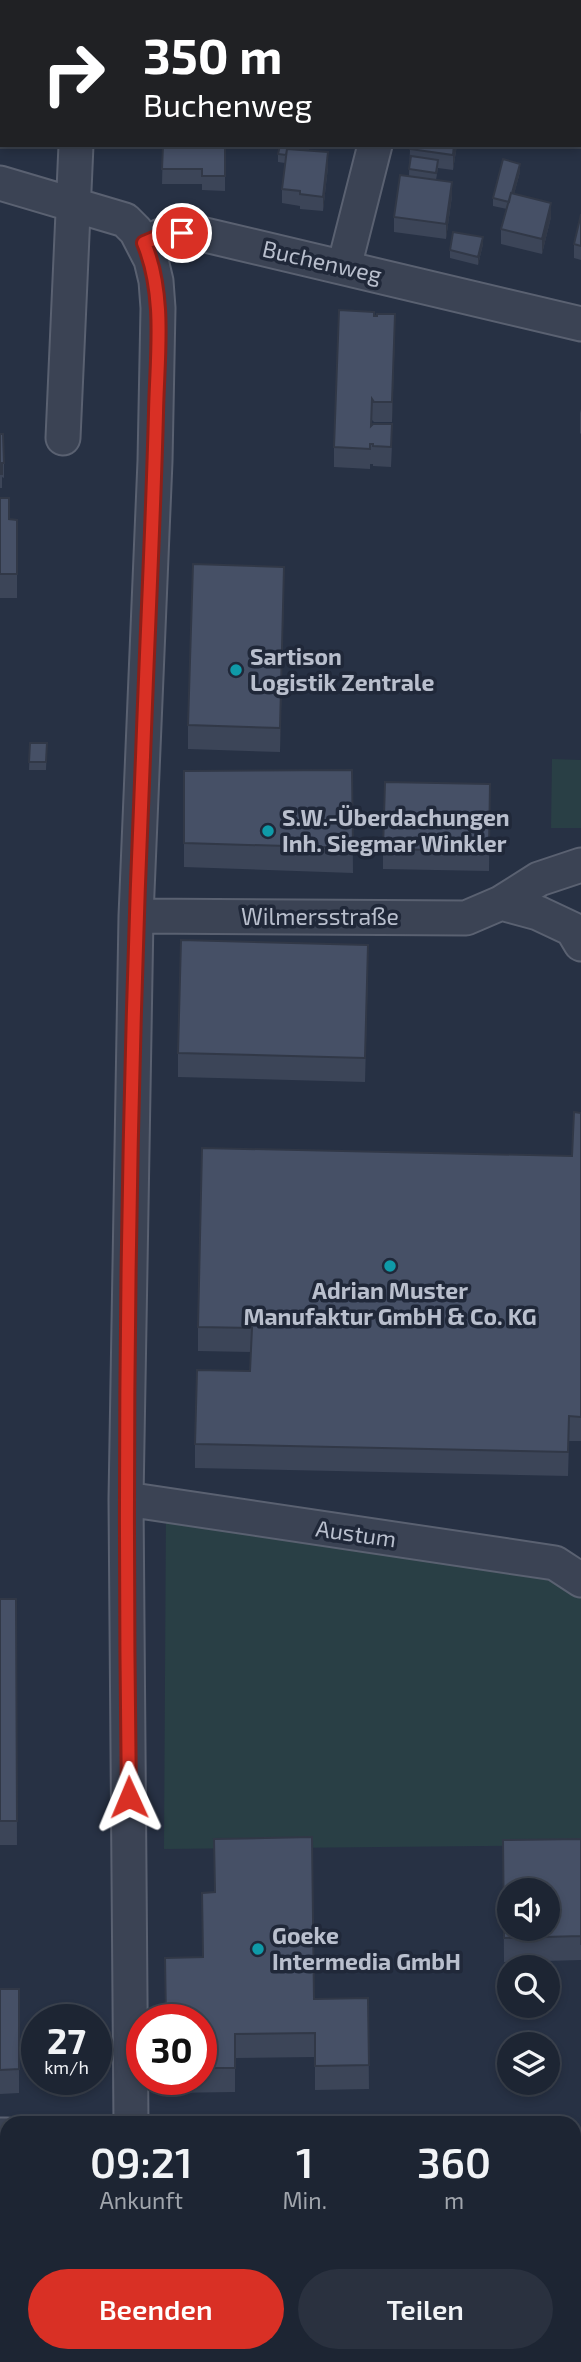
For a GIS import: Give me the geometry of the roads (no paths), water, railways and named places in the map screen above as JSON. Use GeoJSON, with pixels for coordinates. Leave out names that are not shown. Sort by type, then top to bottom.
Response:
{"type":"FeatureCollection","features":[{"type":"Feature","properties":{"kind":"street"},"geometry":{"type":"LineString","coordinates":[[63,438],[75,147]]}},
{"type":"Feature","properties":{"kind":"street"},"geometry":{"type":"LineString","coordinates":[[345,267],[375,147]]}},
{"type":"Feature","properties":{"kind":"street"},"geometry":{"type":"LineString","coordinates":[[0,183],[125,220],[144,243],[151,260],[158,307],[155,461],[136,916],[126,1499],[131,2116]]}},
{"type":"Feature","properties":{"kind":"street","name":"Buchenweg"},"geometry":{"type":"LineString","coordinates":[[144,243],[163,235],[201,234],[581,324]]}},
{"type":"Feature","properties":{"kind":"street","name":"Wilmersstraße"},"geometry":{"type":"LineString","coordinates":[[136,916],[466,918],[501,903],[539,879],[581,865]]}},
{"type":"Feature","properties":{"kind":"street"},"geometry":{"type":"LineString","coordinates":[[501,903],[538,913],[572,929],[581,944]]}},
{"type":"Feature","properties":{"kind":"street","name":"Austum"},"geometry":{"type":"LineString","coordinates":[[126,1499],[555,1563],[581,1580]]}},
{"type":"Feature","properties":{"kind":"place","name":"Sartison Logistik Zentrale"},"geometry":{"type":"Point","coordinates":[236,670]}},
{"type":"Feature","properties":{"kind":"place","name":"S.W.-Überdachungen Inh. Siegmar Winkler"},"geometry":{"type":"Point","coordinates":[268,831]}},
{"type":"Feature","properties":{"kind":"place","name":"Adrian Muster Manufaktur GmbH & Co. KG"},"geometry":{"type":"Point","coordinates":[390,1266]}},
{"type":"Feature","properties":{"kind":"place","name":"Goeke Intermedia GmbH"},"geometry":{"type":"Point","coordinates":[258,1949]}}]}
